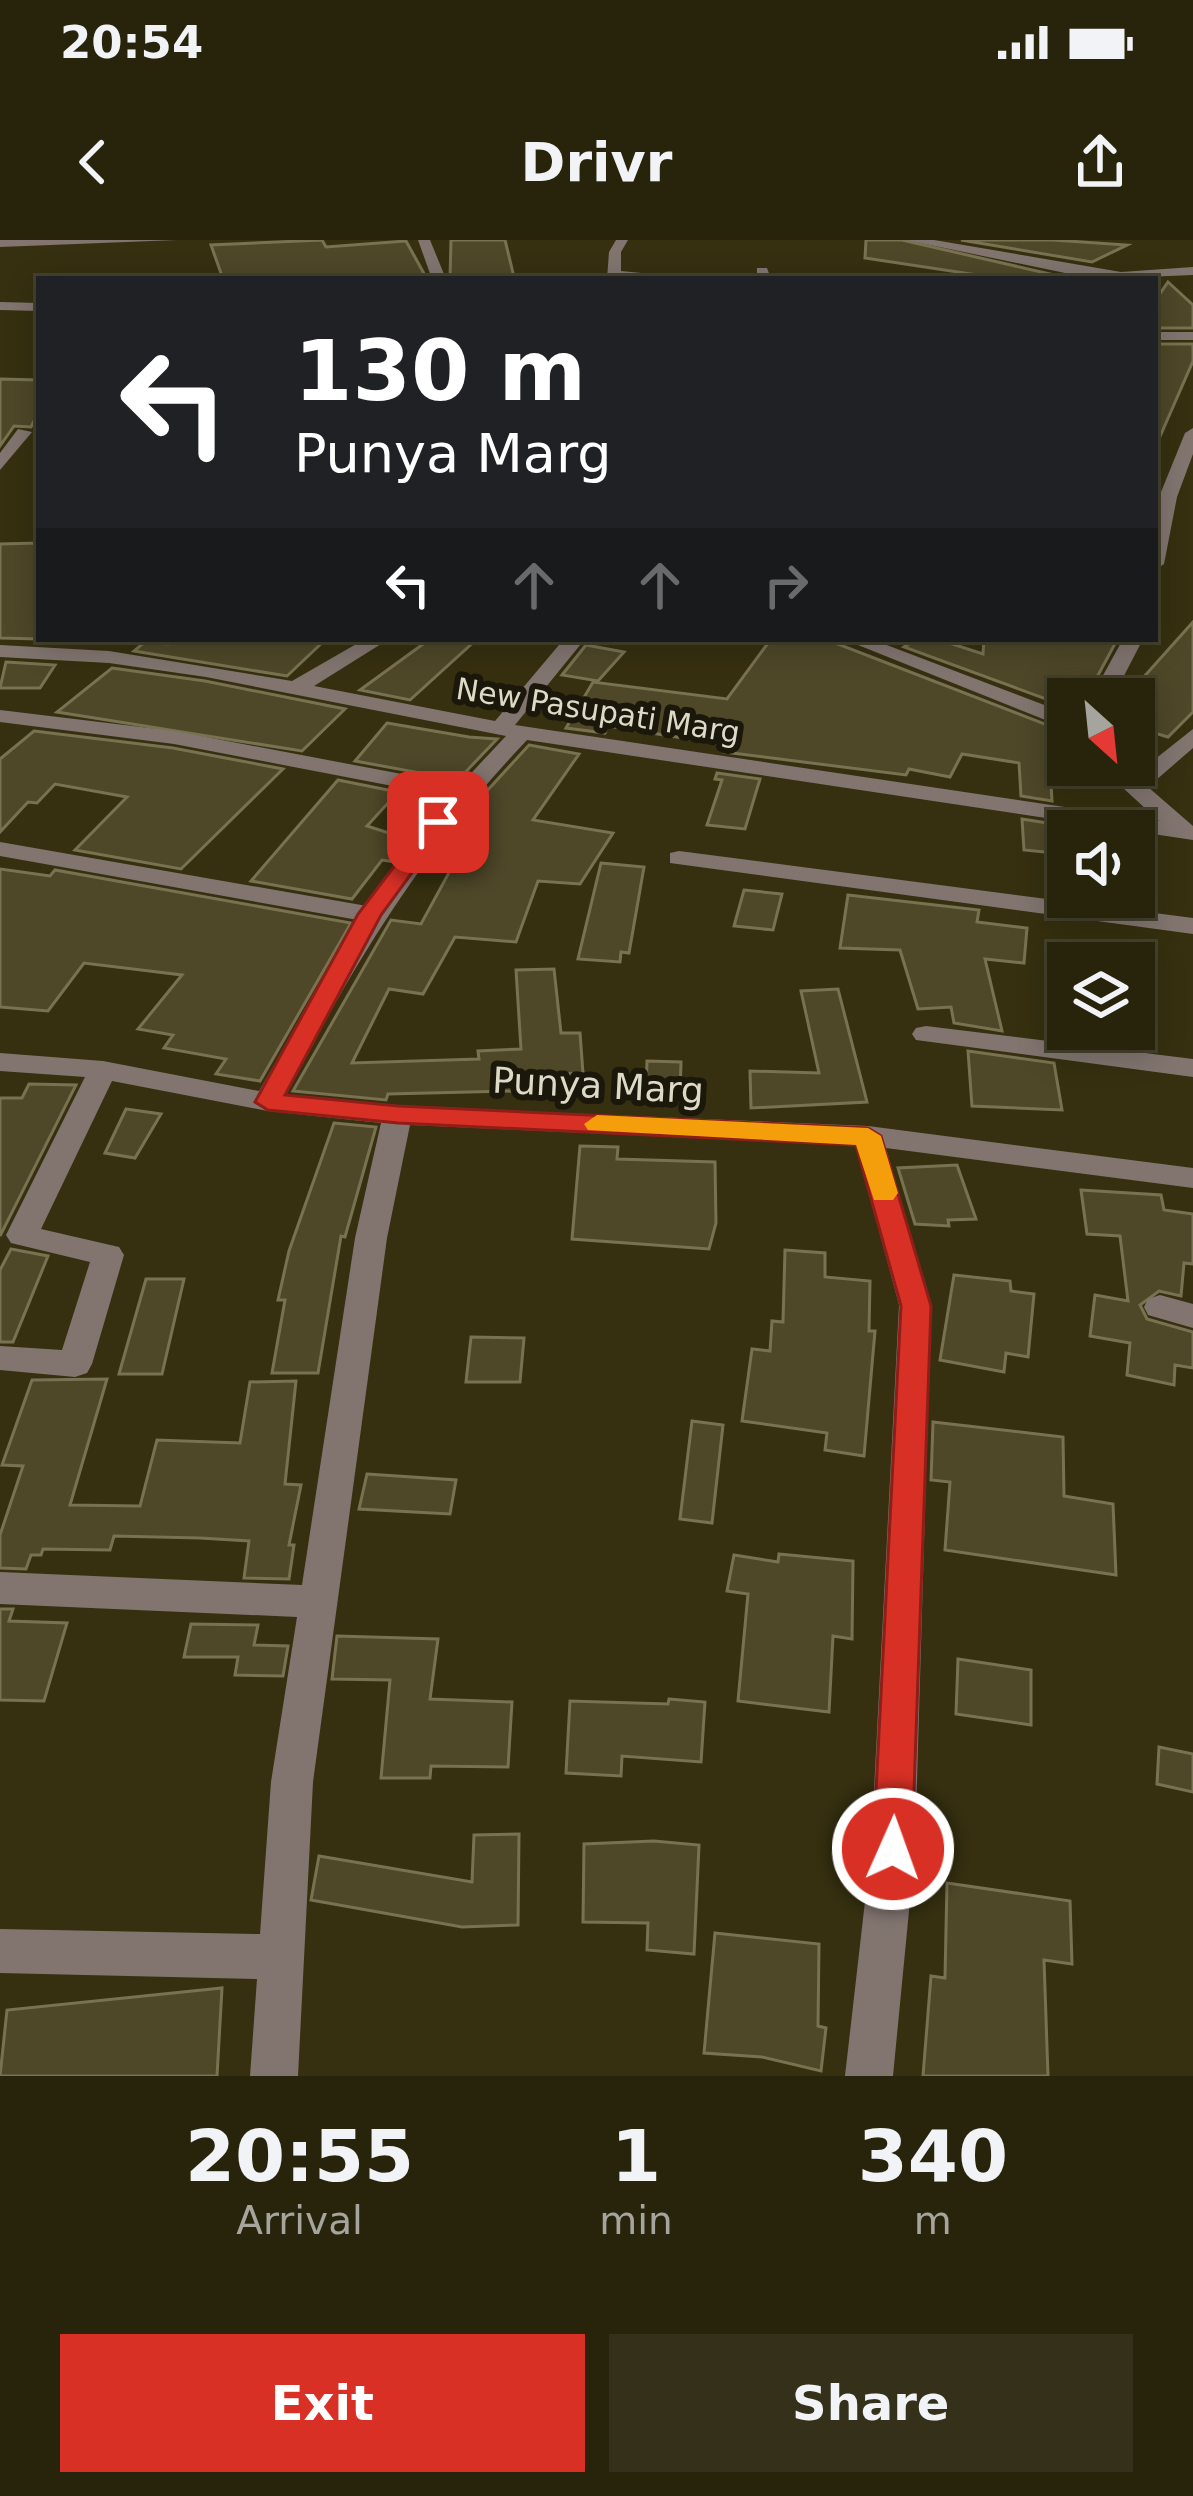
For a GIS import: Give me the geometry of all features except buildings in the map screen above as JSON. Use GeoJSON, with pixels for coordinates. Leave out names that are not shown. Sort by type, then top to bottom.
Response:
{"type":"FeatureCollection","features":[{"type":"Feature","properties":{"kind":"street"},"geometry":{"type":"LineString","coordinates":[[0,243],[171,240]]}},
{"type":"Feature","properties":{"kind":"street"},"geometry":{"type":"LineString","coordinates":[[424,240],[438,276]]}},
{"type":"Feature","properties":{"kind":"street"},"geometry":{"type":"LineString","coordinates":[[614,276],[615,252],[622,240]]}},
{"type":"Feature","properties":{"kind":"street"},"geometry":{"type":"LineString","coordinates":[[912,240],[1119,276],[1193,271]]}},
{"type":"Feature","properties":{"kind":"street"},"geometry":{"type":"LineString","coordinates":[[0,306],[36,308]]}},
{"type":"Feature","properties":{"kind":"street"},"geometry":{"type":"LineString","coordinates":[[1158,336],[1193,336]]}},
{"type":"Feature","properties":{"kind":"street"},"geometry":{"type":"LineString","coordinates":[[0,432],[32,431]]}},
{"type":"Feature","properties":{"kind":"street"},"geometry":{"type":"LineString","coordinates":[[0,465],[32,431]]}},
{"type":"Feature","properties":{"kind":"street"},"geometry":{"type":"LineString","coordinates":[[1158,530],[1161,496],[1186,476],[1193,433]]}},
{"type":"Feature","properties":{"kind":"street"},"geometry":{"type":"LineString","coordinates":[[110,657],[127,642]]}},
{"type":"Feature","properties":{"kind":"street"},"geometry":{"type":"LineString","coordinates":[[299,686],[375,642]]}},
{"type":"Feature","properties":{"kind":"street"},"geometry":{"type":"LineString","coordinates":[[268,1102],[370,914],[573,642]]}},
{"type":"Feature","properties":{"kind":"street"},"geometry":{"type":"LineString","coordinates":[[861,642],[1047,714]]}},
{"type":"Feature","properties":{"kind":"street"},"geometry":{"type":"LineString","coordinates":[[1112,678],[1131,642]]}},
{"type":"Feature","properties":{"kind":"street","name":"New Pasupati Marg"},"geometry":{"type":"LineString","coordinates":[[0,651],[110,657],[299,686],[511,731],[1190,833]]}},
{"type":"Feature","properties":{"kind":"street"},"geometry":{"type":"LineString","coordinates":[[0,716],[91,723],[237,747],[461,792]]}},
{"type":"Feature","properties":{"kind":"street"},"geometry":{"type":"LineString","coordinates":[[1190,833],[1134,788],[1193,736]]}},
{"type":"Feature","properties":{"kind":"street"},"geometry":{"type":"LineString","coordinates":[[0,849],[370,914]]}},
{"type":"Feature","properties":{"kind":"street"},"geometry":{"type":"LineString","coordinates":[[679,858],[1193,926]]}},
{"type":"Feature","properties":{"kind":"street"},"geometry":{"type":"LineString","coordinates":[[926,1034],[1193,1068]]}},
{"type":"Feature","properties":{"kind":"street","name":"Punya Marg"},"geometry":{"type":"LineString","coordinates":[[0,1062],[103,1070],[268,1102],[398,1114],[868,1136],[1193,1178]]}},
{"type":"Feature","properties":{"kind":"street"},"geometry":{"type":"LineString","coordinates":[[0,1358],[75,1364],[108,1255],[22,1235],[103,1070]]}},
{"type":"Feature","properties":{"kind":"street"},"geometry":{"type":"LineString","coordinates":[[274,2076],[292,1783],[371,1238],[398,1114]]}},
{"type":"Feature","properties":{"kind":"street"},"geometry":{"type":"LineString","coordinates":[[868,1136],[916,1306],[893,1849],[869,2076]]}},
{"type":"Feature","properties":{"kind":"street"},"geometry":{"type":"LineString","coordinates":[[1160,1307],[1193,1316]]}},
{"type":"Feature","properties":{"kind":"street"},"geometry":{"type":"LineString","coordinates":[[0,1588],[317,1602]]}},
{"type":"Feature","properties":{"kind":"street"},"geometry":{"type":"LineString","coordinates":[[0,1951],[278,1957]]}},
{"type":"Feature","properties":{"kind":"slow traffic"},"geometry":{"type":"LineString","coordinates":[[597,1124],[868,1136],[884,1193]]}},
{"type":"Feature","properties":{"kind":"route"},"geometry":{"type":"LineString","coordinates":[[438,822],[370,914],[268,1102],[398,1114],[868,1136],[916,1306],[893,1849]]}}]}
